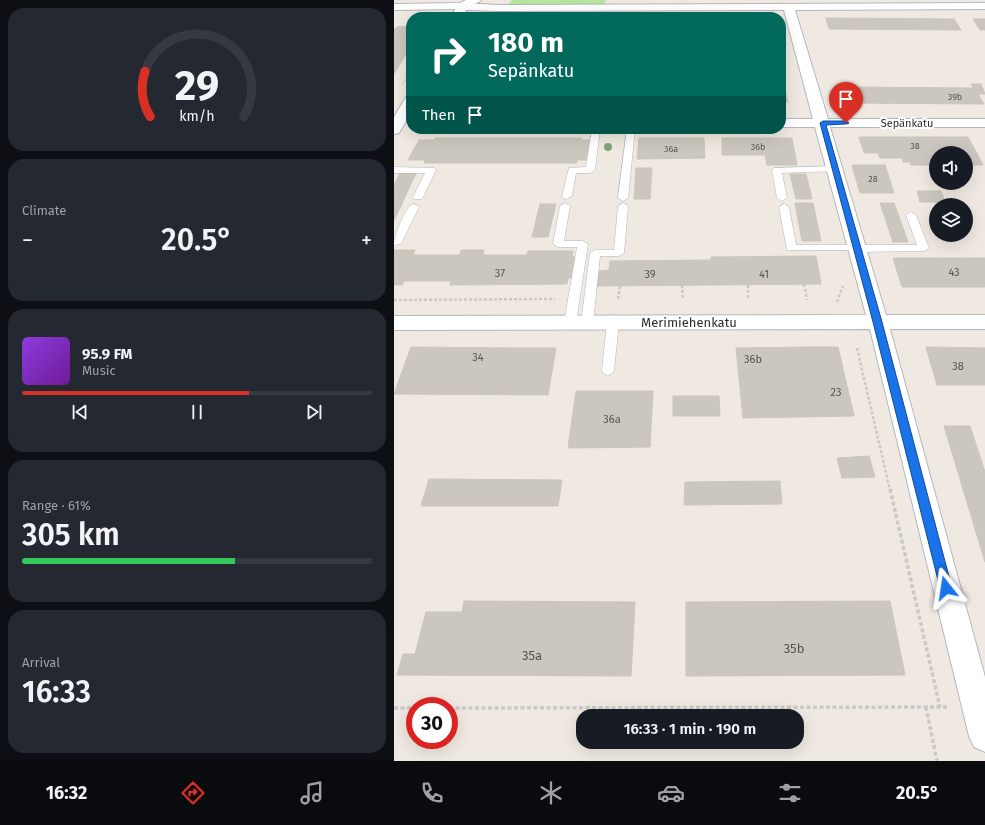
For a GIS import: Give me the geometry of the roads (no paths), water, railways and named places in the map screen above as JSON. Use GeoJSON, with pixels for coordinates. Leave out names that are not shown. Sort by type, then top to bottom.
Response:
{"type":"FeatureCollection","features":[{"type":"Feature","properties":{"kind":"street"},"geometry":{"type":"LineString","coordinates":[[460,12],[475,0]]}},
{"type":"Feature","properties":{"kind":"street"},"geometry":{"type":"LineString","coordinates":[[394,7],[460,12],[498,8],[985,6]]}},
{"type":"Feature","properties":{"kind":"street"},"geometry":{"type":"LineString","coordinates":[[789,8],[823,123],[878,322],[985,736]]}},
{"type":"Feature","properties":{"kind":"street"},"geometry":{"type":"LineString","coordinates":[[399,125],[406,110]]}},
{"type":"Feature","properties":{"kind":"street","name":"Sepänkatu"},"geometry":{"type":"LineString","coordinates":[[786,123],[985,123]]}},
{"type":"Feature","properties":{"kind":"street","name":"Merimiehenkatu"},"geometry":{"type":"LineString","coordinates":[[394,323],[985,322]]}},
{"type":"Feature","properties":{"kind":"lane"},"geometry":{"type":"LineString","coordinates":[[579,323],[583,244],[558,244],[572,170],[590,170],[595,134]]}},
{"type":"Feature","properties":{"kind":"lane"},"geometry":{"type":"LineString","coordinates":[[579,323],[595,253],[619,253],[630,134]]}},
{"type":"Feature","properties":{"kind":"lane"},"geometry":{"type":"LineString","coordinates":[[835,169],[777,170],[791,248],[924,248],[911,215]]}},
{"type":"Feature","properties":{"kind":"lane"},"geometry":{"type":"LineString","coordinates":[[394,170],[431,170],[397,242],[394,242]]}},
{"type":"Feature","properties":{"kind":"lane"},"geometry":{"type":"LineString","coordinates":[[608,370],[613,322]]}}]}
